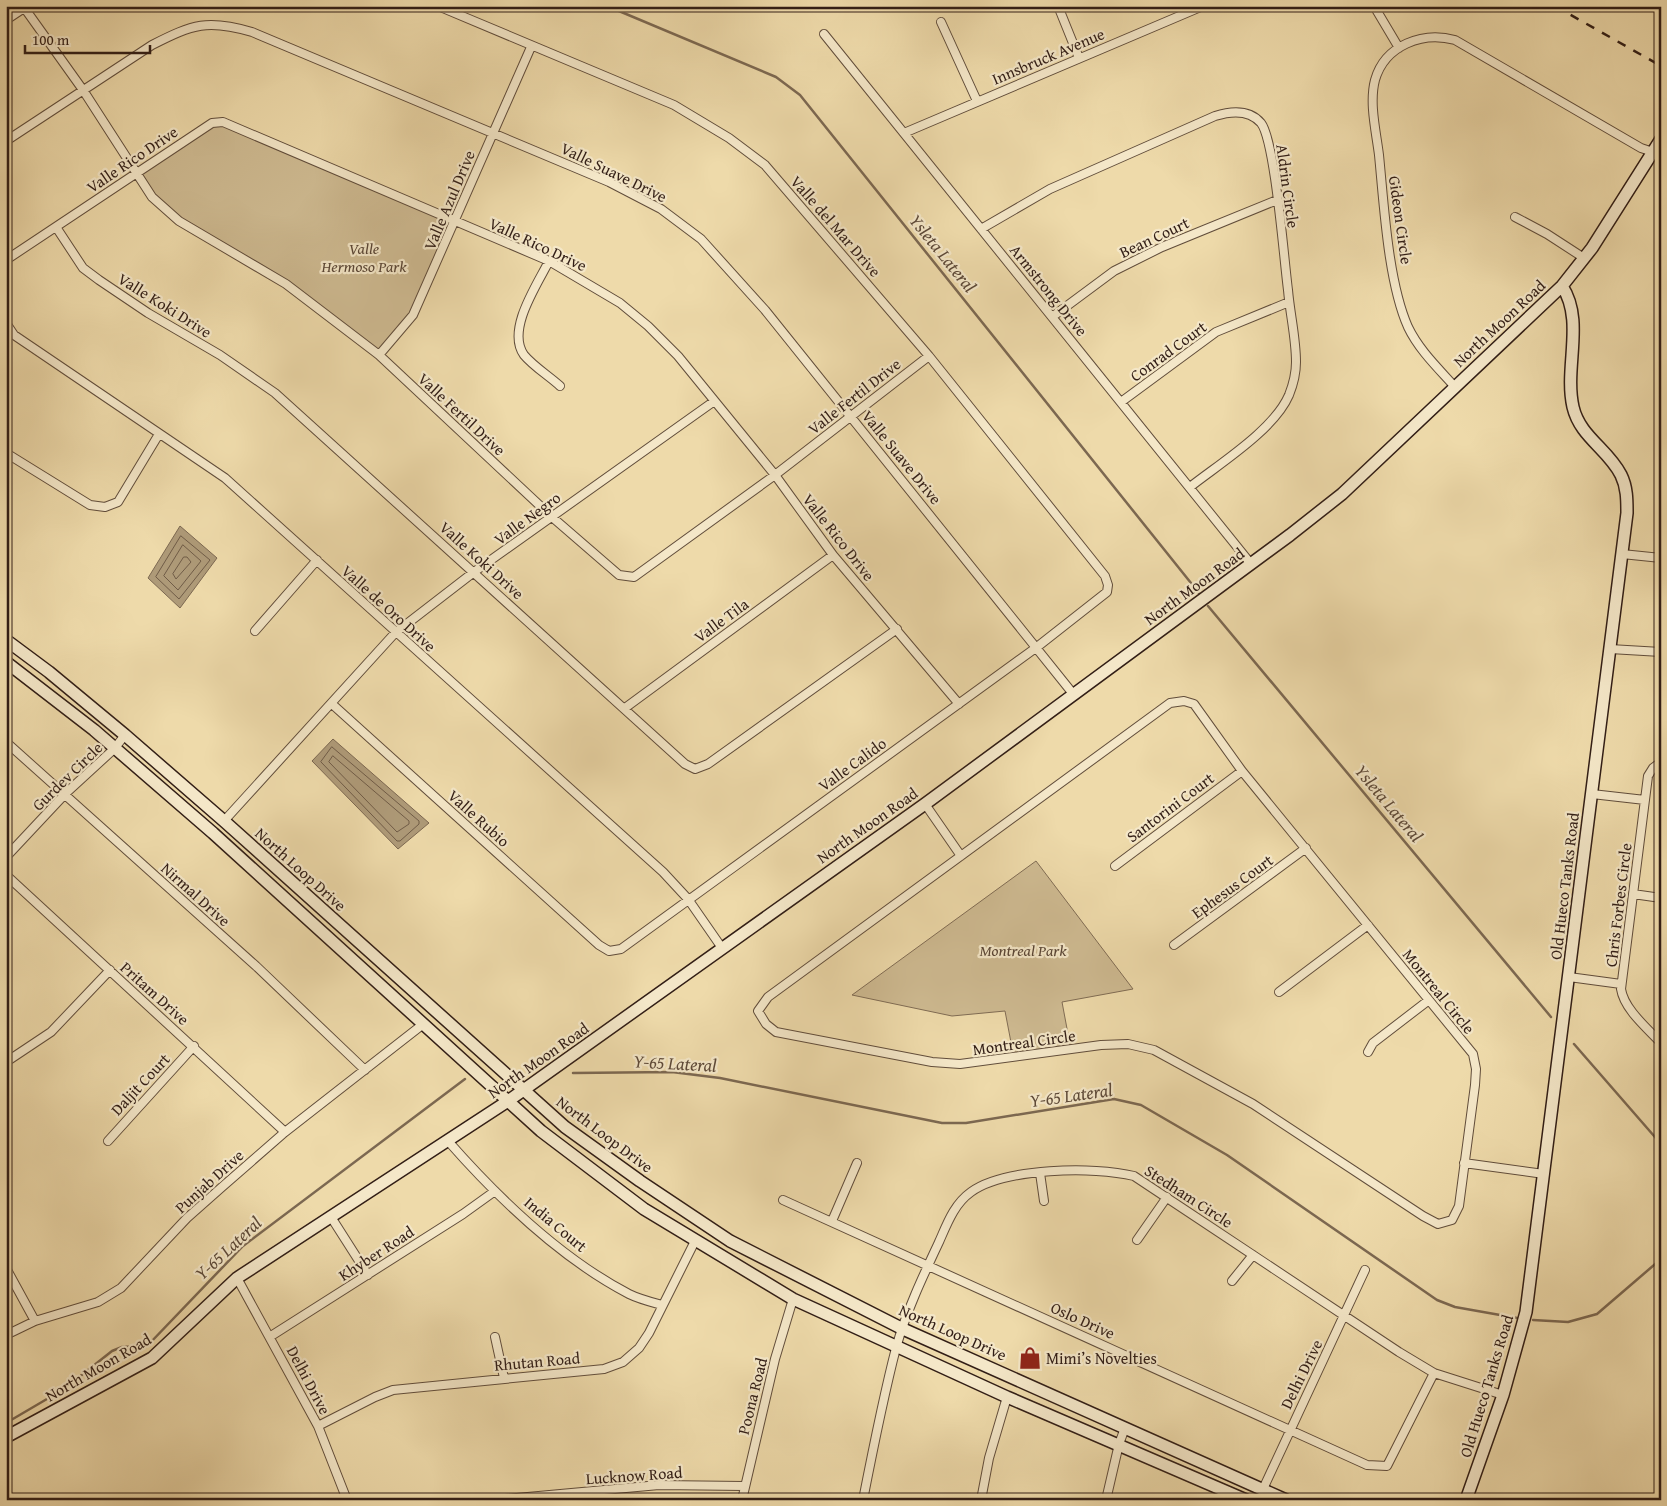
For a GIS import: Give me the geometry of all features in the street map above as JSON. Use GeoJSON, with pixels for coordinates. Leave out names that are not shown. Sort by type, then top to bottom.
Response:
{"type":"FeatureCollection","features":[{"type":"Feature","properties":{"kind":"street","name":"Valle del Mar Drive"},"geometry":{"type":"LineString","coordinates":[[438,6],[531,47],[674,105],[729,138],[766,165],[929,356],[1105,576],[1108,585],[1107,592]]}},
{"type":"Feature","properties":{"kind":"street"},"geometry":{"type":"LineString","coordinates":[[1058,6],[1080,58]]}},
{"type":"Feature","properties":{"kind":"street","name":"Innsbruck Avenue"},"geometry":{"type":"LineString","coordinates":[[904,133],[1192,8],[1203,6]]}},
{"type":"Feature","properties":{"kind":"street"},"geometry":{"type":"LineString","coordinates":[[1374,6],[1399,48]]}},
{"type":"Feature","properties":{"kind":"street"},"geometry":{"type":"LineString","coordinates":[[6,20],[25,7]]}},
{"type":"Feature","properties":{"kind":"street","name":"Valle Fertil Drive"},"geometry":{"type":"LineString","coordinates":[[25,7],[83,90],[152,197],[179,221],[286,284],[379,355],[552,517],[619,575],[634,577],[775,475],[929,356]]}},
{"type":"Feature","properties":{"kind":"street"},"geometry":{"type":"LineString","coordinates":[[941,22],[977,101]]}},
{"type":"Feature","properties":{"kind":"street","name":"Valle Suave Drive"},"geometry":{"type":"LineString","coordinates":[[6,141],[152,45],[174,34],[199,25],[226,24],[252,32],[609,182],[661,209],[701,239],[765,310],[852,416],[1074,695]]}},
{"type":"Feature","properties":{"kind":"street","name":"Armstrong Drive"},"geometry":{"type":"LineString","coordinates":[[824,34],[1251,564]]}},
{"type":"Feature","properties":{"kind":"street","name":"Gideon Circle"},"geometry":{"type":"LineString","coordinates":[[1454,387],[1415,339],[1404,315],[1394,277],[1384,204],[1373,92],[1376,78],[1383,63],[1399,48],[1424,37],[1441,36],[1454,40],[1641,148],[1653,152]]}},
{"type":"Feature","properties":{"kind":"street","name":"Valle Azul Drive"},"geometry":{"type":"LineString","coordinates":[[379,355],[413,315],[531,47]]}},
{"type":"Feature","properties":{"kind":"street","name":"Aldrin Circle"},"geometry":{"type":"LineString","coordinates":[[981,229],[1050,189],[1153,142],[1230,112],[1252,115],[1264,129],[1269,145],[1277,200],[1296,362],[1288,397],[1269,424],[1190,488]]}},
{"type":"Feature","properties":{"kind":"street","name":"Valle Rico Drive"},"geometry":{"type":"LineString","coordinates":[[6,260],[212,123],[223,122],[549,261],[620,302],[648,326],[678,356],[713,402],[775,475],[833,555],[959,704]]}},
{"type":"Feature","properties":{"kind":"street","name":"North Moon Road"},"geometry":{"type":"LineString","coordinates":[[6,1437],[152,1358],[237,1278],[448,1142],[508,1101],[925,804],[1251,564],[1342,494],[1562,286],[1584,258],[1661,139]]}},
{"type":"Feature","properties":{"kind":"street","name":"Bean Court"},"geometry":{"type":"LineString","coordinates":[[1052,317],[1114,271],[1178,240],[1277,200]]}},
{"type":"Feature","properties":{"kind":"street"},"geometry":{"type":"LineString","coordinates":[[1515,217],[1547,234],[1584,258]]}},
{"type":"Feature","properties":{"kind":"street","name":"Valle Koki Drive"},"geometry":{"type":"LineString","coordinates":[[56,226],[83,268],[123,297],[220,355],[275,393],[685,764],[695,769],[708,764],[897,629]]}},
{"type":"Feature","properties":{"kind":"street"},"geometry":{"type":"LineString","coordinates":[[549,261],[518,327],[518,343],[525,355],[560,386]]}},
{"type":"Feature","properties":{"kind":"street","name":"Old Hueco Tanks Road"},"geometry":{"type":"LineString","coordinates":[[1466,1500],[1503,1395],[1526,1312],[1627,513],[1627,491],[1619,472],[1584,431],[1573,407],[1571,392],[1573,306],[1562,286]]}},
{"type":"Feature","properties":{"kind":"street","name":"Conrad Court"},"geometry":{"type":"LineString","coordinates":[[1121,402],[1216,332],[1289,302]]}},
{"type":"Feature","properties":{"kind":"street","name":"Valle de Oro Drive"},"geometry":{"type":"LineString","coordinates":[[6,323],[14,335],[225,478],[395,633],[663,872],[688,899],[722,948]]}},
{"type":"Feature","properties":{"kind":"street","name":"Valle Negro"},"geometry":{"type":"LineString","coordinates":[[224,821],[395,633],[474,572],[713,402]]}},
{"type":"Feature","properties":{"kind":"street"},"geometry":{"type":"LineString","coordinates":[[6,453],[90,505],[105,507],[118,502],[159,434]]}},
{"type":"Feature","properties":{"kind":"street"},"geometry":{"type":"LineString","coordinates":[[1622,554],[1661,558]]}},
{"type":"Feature","properties":{"kind":"street","name":"Valle Tila"},"geometry":{"type":"LineString","coordinates":[[625,708],[833,555]]}},
{"type":"Feature","properties":{"kind":"street"},"geometry":{"type":"LineString","coordinates":[[255,631],[317,560]]}},
{"type":"Feature","properties":{"kind":"street","name":"Valle Calido"},"geometry":{"type":"LineString","coordinates":[[609,951],[621,949],[1037,647],[1107,592]]}},
{"type":"Feature","properties":{"kind":"street","name":"North Loop Drive"},"geometry":{"type":"LineString","coordinates":[[6,640],[49,672],[125,735],[224,821],[572,1132],[640,1181],[730,1241],[903,1329],[1286,1500]]}},
{"type":"Feature","properties":{"kind":"street"},"geometry":{"type":"LineString","coordinates":[[1610,649],[1661,652]]}},
{"type":"Feature","properties":{"kind":"street","name":"North Loop Drive"},"geometry":{"type":"LineString","coordinates":[[6,662],[43,688],[213,833],[422,1025],[508,1101],[583,1165],[644,1209],[793,1299],[1007,1397],[1246,1500]]}},
{"type":"Feature","properties":{"kind":"street","name":"Montreal Circle"},"geometry":{"type":"LineString","coordinates":[[1184,701],[1194,704],[1242,771],[1306,848],[1472,1054],[1476,1070],[1459,1206],[1452,1220],[1438,1224],[1253,1104],[1154,1050],[1128,1044],[1101,1045],[960,1064],[932,1062],[776,1032],[766,1024],[758,1011],[768,997],[1170,703],[1184,701]]}},
{"type":"Feature","properties":{"kind":"street","name":"Valle Rubio"},"geometry":{"type":"LineString","coordinates":[[332,704],[599,946],[609,951]]}},
{"type":"Feature","properties":{"kind":"street","name":"Gurdev Circle"},"geometry":{"type":"LineString","coordinates":[[6,857],[66,793],[114,749],[125,735]]}},
{"type":"Feature","properties":{"kind":"street","name":"Nirmal Drive"},"geometry":{"type":"LineString","coordinates":[[6,742],[66,793],[128,852],[256,966],[365,1070]]}},
{"type":"Feature","properties":{"kind":"street","name":"Chris Forbes Circle"},"geometry":{"type":"LineString","coordinates":[[1661,762],[1653,768],[1648,776],[1621,984],[1622,996],[1628,1006],[1661,1043]]}},
{"type":"Feature","properties":{"kind":"street","name":"Santorini Court"},"geometry":{"type":"LineString","coordinates":[[1115,866],[1242,771]]}},
{"type":"Feature","properties":{"kind":"street"},"geometry":{"type":"LineString","coordinates":[[1592,794],[1645,800]]}},
{"type":"Feature","properties":{"kind":"street"},"geometry":{"type":"LineString","coordinates":[[925,804],[961,856]]}},
{"type":"Feature","properties":{"kind":"street","name":"Ephesus Court"},"geometry":{"type":"LineString","coordinates":[[1174,945],[1306,848]]}},
{"type":"Feature","properties":{"kind":"street","name":"Pritam Drive"},"geometry":{"type":"LineString","coordinates":[[6,875],[194,1046],[285,1132]]}},
{"type":"Feature","properties":{"kind":"street"},"geometry":{"type":"LineString","coordinates":[[1633,894],[1661,898]]}},
{"type":"Feature","properties":{"kind":"street"},"geometry":{"type":"LineString","coordinates":[[1279,992],[1368,925]]}},
{"type":"Feature","properties":{"kind":"street"},"geometry":{"type":"LineString","coordinates":[[6,1062],[52,1032],[110,970]]}},
{"type":"Feature","properties":{"kind":"street"},"geometry":{"type":"LineString","coordinates":[[1569,977],[1621,984]]}},
{"type":"Feature","properties":{"kind":"street"},"geometry":{"type":"LineString","coordinates":[[1368,1052],[1373,1043],[1429,1000]]}},
{"type":"Feature","properties":{"kind":"street","name":"Punjab Drive"},"geometry":{"type":"LineString","coordinates":[[6,1335],[35,1321],[98,1302],[121,1288],[186,1218],[285,1132],[422,1025]]}},
{"type":"Feature","properties":{"kind":"street","name":"Daljit Court"},"geometry":{"type":"LineString","coordinates":[[108,1141],[194,1046]]}},
{"type":"Feature","properties":{"kind":"street","name":"India Court"},"geometry":{"type":"LineString","coordinates":[[448,1142],[495,1190],[555,1244],[631,1295],[662,1305]]}},
{"type":"Feature","properties":{"kind":"street"},"geometry":{"type":"LineString","coordinates":[[832,1220],[857,1163]]}},
{"type":"Feature","properties":{"kind":"street"},"geometry":{"type":"LineString","coordinates":[[1464,1163],[1544,1174]]}},
{"type":"Feature","properties":{"kind":"street","name":"Stedham Circle"},"geometry":{"type":"LineString","coordinates":[[863,1500],[897,1346],[928,1266],[956,1206],[971,1192],[996,1179],[1040,1173],[1075,1171],[1121,1173],[1134,1176],[1345,1317],[1434,1373],[1503,1395]]}},
{"type":"Feature","properties":{"kind":"street"},"geometry":{"type":"LineString","coordinates":[[1040,1173],[1044,1201]]}},
{"type":"Feature","properties":{"kind":"street","name":"Khyber Road"},"geometry":{"type":"LineString","coordinates":[[271,1336],[368,1275],[495,1190]]}},
{"type":"Feature","properties":{"kind":"street"},"geometry":{"type":"LineString","coordinates":[[1137,1240],[1167,1197]]}},
{"type":"Feature","properties":{"kind":"street","name":"Oslo Drive"},"geometry":{"type":"LineString","coordinates":[[783,1200],[832,1220],[928,1266],[1290,1428],[1367,1465],[1388,1466],[1434,1373]]}},
{"type":"Feature","properties":{"kind":"street"},"geometry":{"type":"LineString","coordinates":[[331,1217],[368,1275]]}},
{"type":"Feature","properties":{"kind":"street","name":"Rhutan Road"},"geometry":{"type":"LineString","coordinates":[[318,1426],[393,1390],[604,1368],[623,1362],[639,1348],[655,1321],[695,1241]]}},
{"type":"Feature","properties":{"kind":"street"},"geometry":{"type":"LineString","coordinates":[[1232,1281],[1253,1255]]}},
{"type":"Feature","properties":{"kind":"street"},"geometry":{"type":"LineString","coordinates":[[6,1268],[35,1321]]}},
{"type":"Feature","properties":{"kind":"street","name":"Delhi Drive"},"geometry":{"type":"LineString","coordinates":[[1263,1489],[1290,1428],[1345,1317],[1365,1270]]}},
{"type":"Feature","properties":{"kind":"street","name":"Delhi Drive"},"geometry":{"type":"LineString","coordinates":[[237,1278],[271,1336],[318,1426],[347,1500]]}},
{"type":"Feature","properties":{"kind":"street","name":"Poona Road"},"geometry":{"type":"LineString","coordinates":[[742,1500],[775,1358],[793,1299]]}},
{"type":"Feature","properties":{"kind":"street"},"geometry":{"type":"LineString","coordinates":[[495,1337],[504,1378]]}},
{"type":"Feature","properties":{"kind":"street"},"geometry":{"type":"LineString","coordinates":[[981,1500],[989,1458],[1007,1397]]}},
{"type":"Feature","properties":{"kind":"street"},"geometry":{"type":"LineString","coordinates":[[1106,1500],[1119,1444],[1125,1428]]}},
{"type":"Feature","properties":{"kind":"street","name":"Lucknow Road"},"geometry":{"type":"LineString","coordinates":[[495,1500],[659,1485],[744,1486]]}},
{"type":"Feature","properties":{"kind":"green space","name":"Valle Hermoso Park"},"geometry":{"type":"Polygon","coordinates":[[[223,122],[455,222],[413,315],[379,355],[286,284],[179,221],[152,197],[137,174],[212,123],[223,122]]]}},
{"type":"Feature","properties":{"kind":"green space","name":"Montreal Park"},"geometry":{"type":"Polygon","coordinates":[[[1036,861],[1133,989],[1062,1002],[1071,1050],[1014,1058],[1005,1011],[952,1016],[852,995],[1036,861]]]}},
{"type":"Feature","properties":{"kind":"water"},"geometry":{"type":"Polygon","coordinates":[[[180,526],[217,558],[180,608],[148,578],[180,526]]]}},
{"type":"Feature","properties":{"kind":"water"},"geometry":{"type":"Polygon","coordinates":[[[333,739],[429,823],[398,849],[312,761],[333,739]]]}},
{"type":"Feature","properties":{"kind":"waterway","name":"Ysleta Lateral"},"geometry":{"type":"LineString","coordinates":[[607,6],[776,77],[800,95],[1199,593]]}},
{"type":"Feature","properties":{"kind":"waterway","name":"Ysleta Lateral"},"geometry":{"type":"LineString","coordinates":[[1208,606],[1551,1017]]}},
{"type":"Feature","properties":{"kind":"waterway","name":"Ysleta Lateral"},"geometry":{"type":"LineString","coordinates":[[1574,1044],[1661,1144]]}},
{"type":"Feature","properties":{"kind":"waterway","name":"Y-65 Lateral"},"geometry":{"type":"LineString","coordinates":[[573,1073],[672,1072],[720,1078],[942,1123],[966,1123],[1114,1099],[1141,1105],[1227,1155],[1437,1300],[1455,1307],[1517,1318]]}},
{"type":"Feature","properties":{"kind":"waterway","name":"Y-65 Lateral"},"geometry":{"type":"LineString","coordinates":[[6,1423],[64,1389],[112,1351],[122,1347],[141,1346],[150,1343],[243,1246],[465,1079]]}},
{"type":"Feature","properties":{"kind":"waterway","name":"Y-65 Lateral"},"geometry":{"type":"LineString","coordinates":[[1533,1320],[1568,1322],[1597,1314],[1661,1259]]}},
{"type":"Feature","properties":{"kind":"railway"},"geometry":{"type":"LineString","coordinates":[[1555,6],[1661,66]]}},
{"type":"Feature","properties":{"kind":"place","name":"Mimi’s Novelties"},"geometry":{"type":"Point","coordinates":[1030,1358]}}]}
